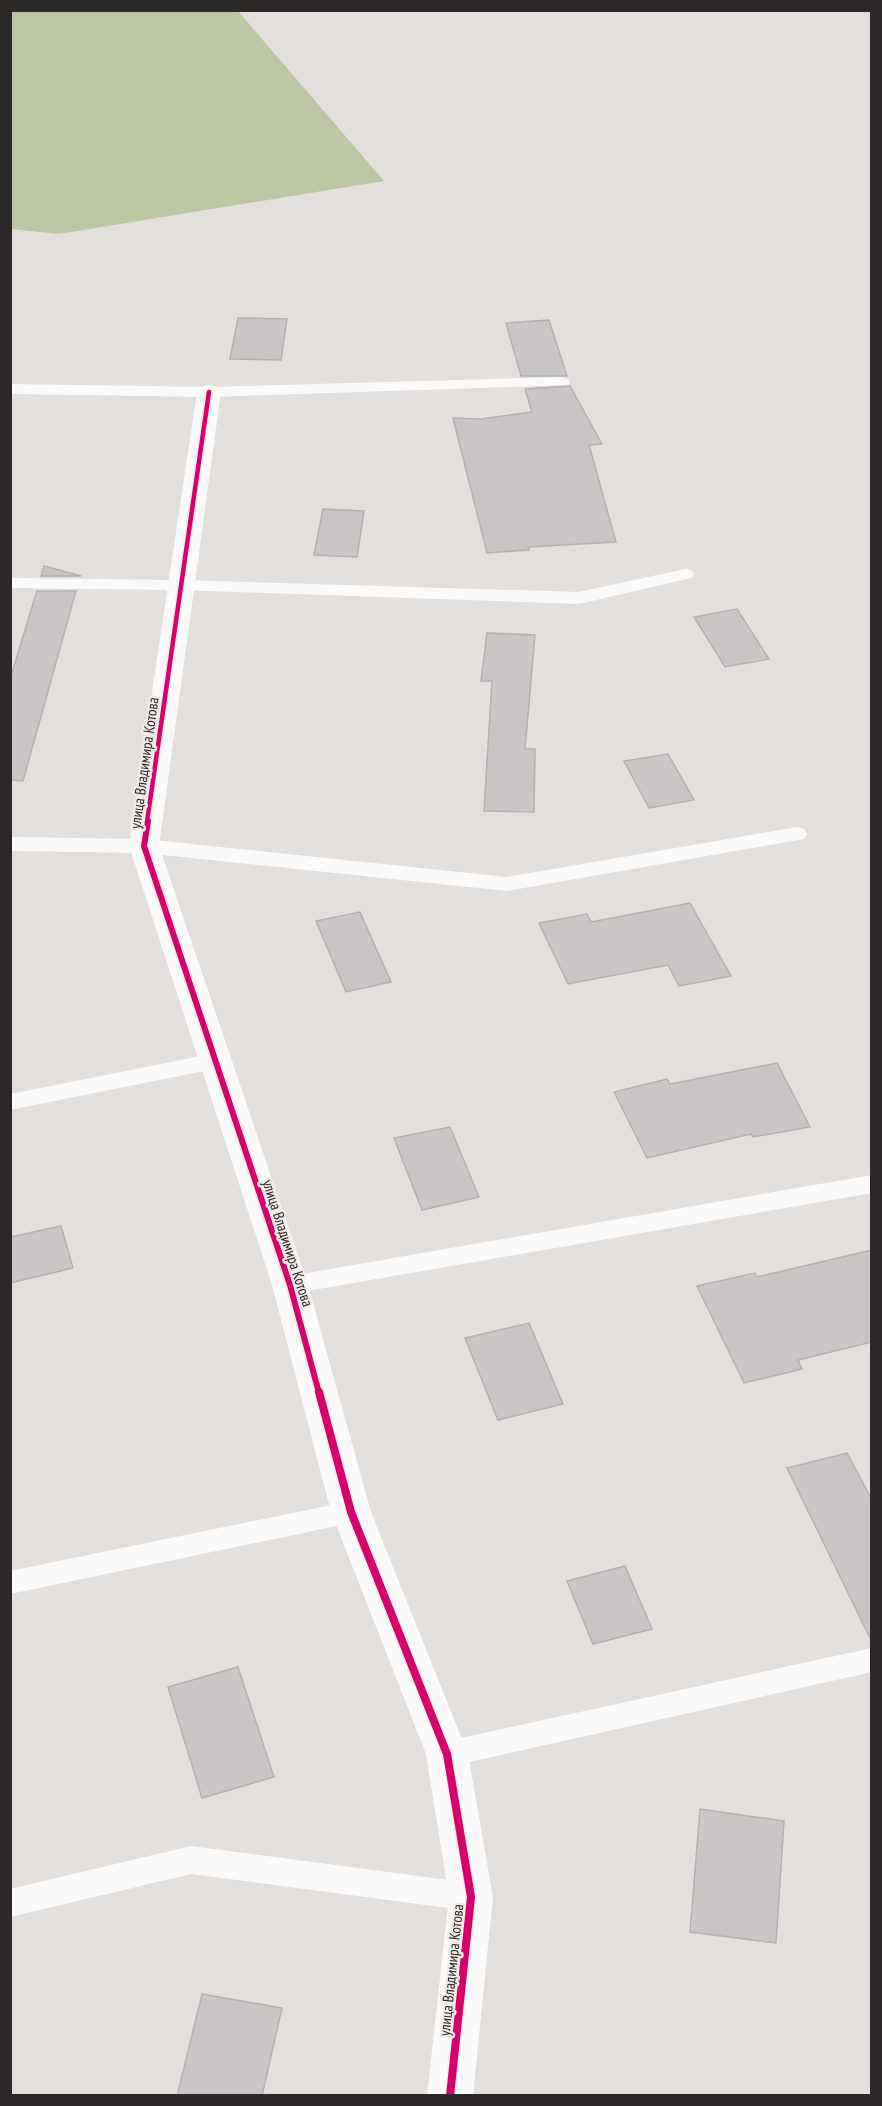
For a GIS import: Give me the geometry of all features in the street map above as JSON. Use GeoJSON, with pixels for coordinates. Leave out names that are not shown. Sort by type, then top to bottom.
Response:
{"type":"FeatureCollection","features":[{"type":"Feature","properties":{"kind":"street","name":"улица Владимира Котова"},"geometry":{"type":"LineString","coordinates":[[209,392],[144,846],[290,1285],[351,1512],[447,1754],[471,1898],[450,2096]]}},
{"type":"Feature","properties":{"kind":"lane"},"geometry":{"type":"LineString","coordinates":[[10,389],[209,392],[562,382]]}},
{"type":"Feature","properties":{"kind":"lane"},"geometry":{"type":"LineString","coordinates":[[10,583],[181,585],[579,598],[685,574]]}},
{"type":"Feature","properties":{"kind":"lane"},"geometry":{"type":"LineString","coordinates":[[10,844],[144,846],[507,884],[797,834]]}},
{"type":"Feature","properties":{"kind":"lane"},"geometry":{"type":"LineString","coordinates":[[10,1102],[216,1060]]}},
{"type":"Feature","properties":{"kind":"lane"},"geometry":{"type":"LineString","coordinates":[[290,1285],[872,1184]]}},
{"type":"Feature","properties":{"kind":"lane"},"geometry":{"type":"LineString","coordinates":[[10,1583],[351,1512]]}},
{"type":"Feature","properties":{"kind":"lane"},"geometry":{"type":"LineString","coordinates":[[447,1754],[872,1660]]}},
{"type":"Feature","properties":{"kind":"lane"},"geometry":{"type":"LineString","coordinates":[[10,1903],[191,1860],[471,1898]]}},
{"type":"Feature","properties":{"kind":"green space"},"geometry":{"type":"Polygon","coordinates":[[[11,10],[238,11],[384,181],[59,234],[11,229],[11,10]]]}},
{"type":"Feature","properties":{"kind":"building"},"geometry":{"type":"Polygon","coordinates":[[[238,318],[287,319],[281,360],[230,359],[238,318]]]}},
{"type":"Feature","properties":{"kind":"building"},"geometry":{"type":"Polygon","coordinates":[[[549,320],[567,376],[521,376],[506,323],[549,320]]]}},
{"type":"Feature","properties":{"kind":"building"},"geometry":{"type":"Polygon","coordinates":[[[570,386],[602,444],[589,445],[616,542],[528,547],[529,550],[487,553],[453,418],[481,419],[532,412],[525,389],[570,386]]]}},
{"type":"Feature","properties":{"kind":"building"},"geometry":{"type":"Polygon","coordinates":[[[323,509],[364,511],[357,557],[314,555],[323,509]]]}},
{"type":"Feature","properties":{"kind":"building"},"geometry":{"type":"Polygon","coordinates":[[[44,566],[81,576],[41,576],[44,566]]]}},
{"type":"Feature","properties":{"kind":"building"},"geometry":{"type":"Polygon","coordinates":[[[37,591],[76,591],[23,781],[10,780],[10,679],[37,591]]]}},
{"type":"Feature","properties":{"kind":"building"},"geometry":{"type":"Polygon","coordinates":[[[737,609],[769,659],[725,667],[694,617],[737,609]]]}},
{"type":"Feature","properties":{"kind":"building"},"geometry":{"type":"Polygon","coordinates":[[[487,633],[535,635],[525,749],[535,749],[534,812],[484,811],[492,681],[481,681],[487,633]]]}},
{"type":"Feature","properties":{"kind":"building"},"geometry":{"type":"Polygon","coordinates":[[[668,754],[694,800],[649,808],[624,761],[668,754]]]}},
{"type":"Feature","properties":{"kind":"building"},"geometry":{"type":"Polygon","coordinates":[[[690,903],[731,976],[679,986],[668,965],[568,984],[539,923],[587,914],[591,922],[690,903]]]}},
{"type":"Feature","properties":{"kind":"building"},"geometry":{"type":"Polygon","coordinates":[[[360,912],[391,982],[346,992],[316,921],[360,912]]]}},
{"type":"Feature","properties":{"kind":"building"},"geometry":{"type":"Polygon","coordinates":[[[777,1063],[810,1127],[753,1137],[751,1134],[647,1158],[614,1092],[667,1079],[670,1084],[777,1063]]]}},
{"type":"Feature","properties":{"kind":"building"},"geometry":{"type":"Polygon","coordinates":[[[450,1127],[479,1197],[422,1210],[394,1138],[450,1127]]]}},
{"type":"Feature","properties":{"kind":"building"},"geometry":{"type":"Polygon","coordinates":[[[61,1226],[73,1268],[10,1283],[10,1237],[61,1226]]]}},
{"type":"Feature","properties":{"kind":"building"},"geometry":{"type":"Polygon","coordinates":[[[872,1250],[872,1342],[798,1360],[802,1369],[744,1383],[697,1286],[755,1273],[757,1277],[872,1250]]]}},
{"type":"Feature","properties":{"kind":"building"},"geometry":{"type":"Polygon","coordinates":[[[529,1323],[563,1404],[498,1420],[465,1338],[529,1323]]]}},
{"type":"Feature","properties":{"kind":"building"},"geometry":{"type":"Polygon","coordinates":[[[847,1453],[872,1500],[872,1642],[787,1468],[847,1453]]]}},
{"type":"Feature","properties":{"kind":"building"},"geometry":{"type":"Polygon","coordinates":[[[625,1566],[652,1629],[593,1644],[567,1581],[625,1566]]]}},
{"type":"Feature","properties":{"kind":"building"},"geometry":{"type":"Polygon","coordinates":[[[238,1667],[274,1777],[202,1798],[168,1687],[238,1667]]]}},
{"type":"Feature","properties":{"kind":"building"},"geometry":{"type":"Polygon","coordinates":[[[700,1809],[784,1821],[776,1943],[690,1932],[700,1809]]]}},
{"type":"Feature","properties":{"kind":"building"},"geometry":{"type":"Polygon","coordinates":[[[202,1994],[282,2008],[262,2096],[177,2096],[202,1994]]]}},
{"type":"Feature","properties":{"kind":"cycle path"},"geometry":{"type":"LineString","coordinates":[[209,392],[144,846],[290,1285],[351,1512],[447,1754],[471,1897],[450,2096]]}}]}
